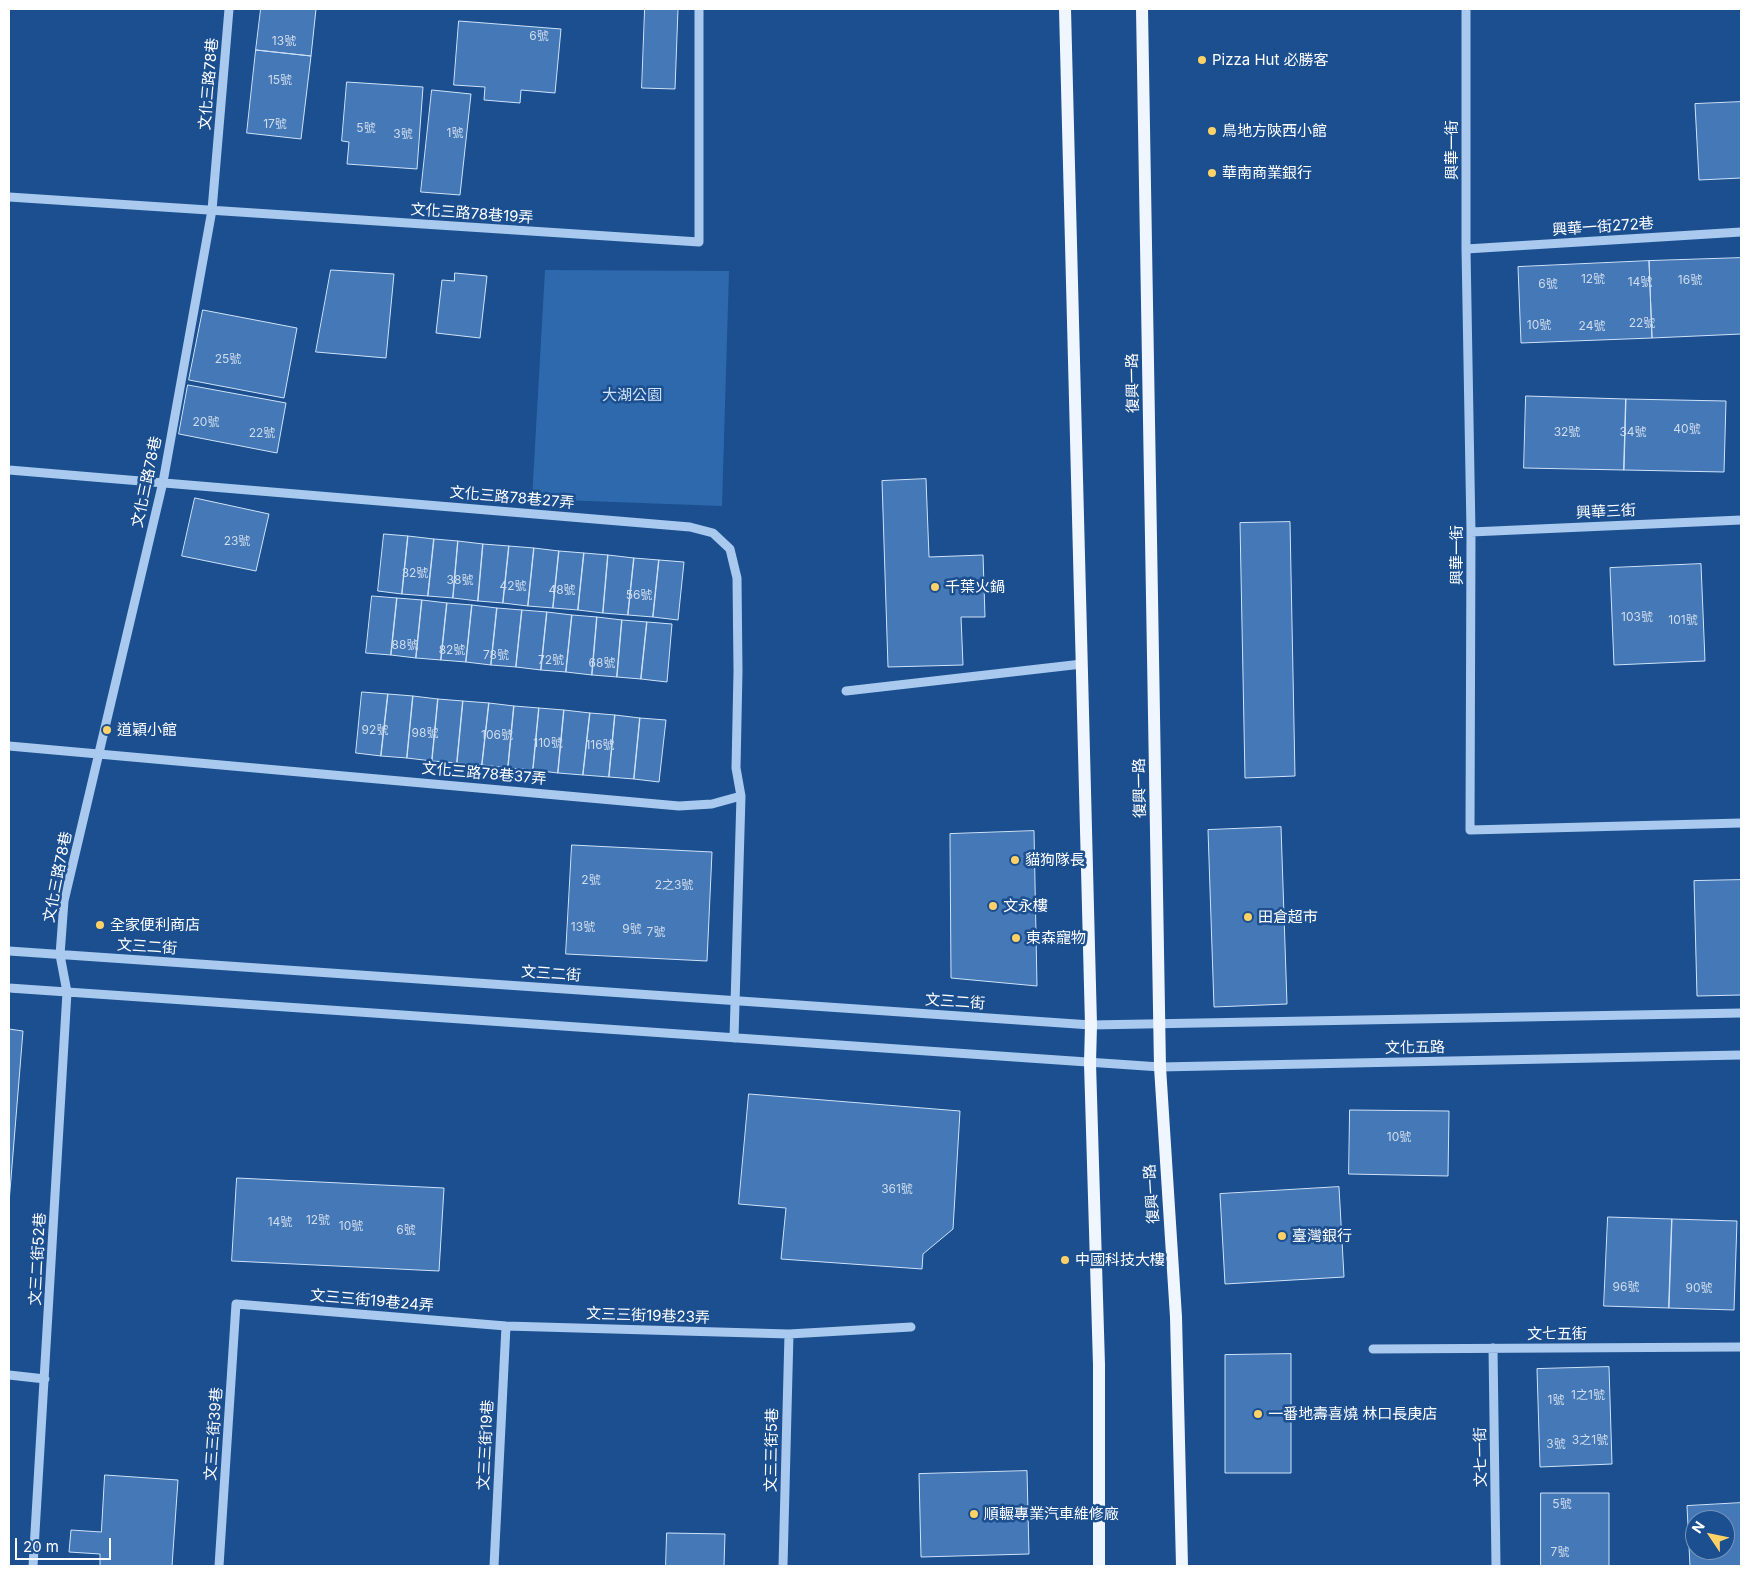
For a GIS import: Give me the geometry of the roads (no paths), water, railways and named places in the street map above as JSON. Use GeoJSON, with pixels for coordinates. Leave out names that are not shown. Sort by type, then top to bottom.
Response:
{"type":"FeatureCollection","features":[{"type":"Feature","properties":{"kind":"main road"},"geometry":{"type":"LineString","coordinates":[[1066,9],[1091,1025],[1090,1063],[1099,1365],[1098,1566]]}},
{"type":"Feature","properties":{"kind":"main road","name":"復興一路"},"geometry":{"type":"LineString","coordinates":[[1142,9],[1160,1067],[1176,1317],[1182,1566]]}},
{"type":"Feature","properties":{"kind":"street","name":"文化三路78巷"},"geometry":{"type":"LineString","coordinates":[[60,954],[64,901],[163,482],[212,210],[229,9]]}},
{"type":"Feature","properties":{"kind":"street","name":"文化三路78巷19弄"},"geometry":{"type":"LineString","coordinates":[[9,197],[699,242],[699,9]]}},
{"type":"Feature","properties":{"kind":"street","name":"興華一街"},"geometry":{"type":"LineString","coordinates":[[1466,9],[1466,249],[1471,532],[1470,830],[1741,823]]}},
{"type":"Feature","properties":{"kind":"street","name":"興華一街272巷"},"geometry":{"type":"LineString","coordinates":[[1466,249],[1741,232]]}},
{"type":"Feature","properties":{"kind":"street","name":"文化三路78巷27弄"},"geometry":{"type":"LineString","coordinates":[[9,470],[690,527],[713,533],[730,550],[738,578],[736,768],[740,796]]}},
{"type":"Feature","properties":{"kind":"street","name":"興華三街"},"geometry":{"type":"LineString","coordinates":[[1471,532],[1741,520]]}},
{"type":"Feature","properties":{"kind":"street"},"geometry":{"type":"LineString","coordinates":[[846,691],[1082,664]]}},
{"type":"Feature","properties":{"kind":"street","name":"文化三路78巷37弄"},"geometry":{"type":"LineString","coordinates":[[9,746],[679,806],[712,804],[740,796]]}},
{"type":"Feature","properties":{"kind":"street"},"geometry":{"type":"LineString","coordinates":[[734,1038],[740,796]]}},
{"type":"Feature","properties":{"kind":"street","name":"文三二街"},"geometry":{"type":"LineString","coordinates":[[9,951],[1091,1025]]}},
{"type":"Feature","properties":{"kind":"street","name":"文三二街52巷"},"geometry":{"type":"LineString","coordinates":[[33,1566],[67,992],[60,954]]}},
{"type":"Feature","properties":{"kind":"street"},"geometry":{"type":"LineString","coordinates":[[9,988],[1090,1063]]}},
{"type":"Feature","properties":{"kind":"street","name":"文化五路"},"geometry":{"type":"LineString","coordinates":[[1091,1025],[1741,1013]]}},
{"type":"Feature","properties":{"kind":"street","name":"文化五路"},"geometry":{"type":"LineString","coordinates":[[1090,1063],[1160,1067],[1741,1055]]}},
{"type":"Feature","properties":{"kind":"street","name":"文三三街19巷24弄"},"geometry":{"type":"LineString","coordinates":[[236,1304],[506,1326]]}},
{"type":"Feature","properties":{"kind":"street","name":"文三三街39巷"},"geometry":{"type":"LineString","coordinates":[[220,1566],[236,1304]]}},
{"type":"Feature","properties":{"kind":"street","name":"文三三街19巷23弄"},"geometry":{"type":"LineString","coordinates":[[506,1326],[789,1334],[911,1327]]}},
{"type":"Feature","properties":{"kind":"street","name":"文三三街19巷"},"geometry":{"type":"LineString","coordinates":[[494,1566],[506,1326]]}},
{"type":"Feature","properties":{"kind":"street","name":"文三三街5巷"},"geometry":{"type":"LineString","coordinates":[[783,1566],[789,1334]]}},
{"type":"Feature","properties":{"kind":"street","name":"文七五街"},"geometry":{"type":"LineString","coordinates":[[1373,1349],[1741,1347]]}},
{"type":"Feature","properties":{"kind":"street","name":"文七一街"},"geometry":{"type":"LineString","coordinates":[[1493,1348],[1496,1566]]}},
{"type":"Feature","properties":{"kind":"street"},"geometry":{"type":"LineString","coordinates":[[9,1375],[45,1379]]}},
{"type":"Feature","properties":{"kind":"place","name":"Pizza Hut 必勝客"},"geometry":{"type":"Point","coordinates":[1202,60]}},
{"type":"Feature","properties":{"kind":"place","name":"鳥地方陝西小館"},"geometry":{"type":"Point","coordinates":[1212,131]}},
{"type":"Feature","properties":{"kind":"place","name":"華南商業銀行"},"geometry":{"type":"Point","coordinates":[1212,173]}},
{"type":"Feature","properties":{"kind":"place","name":"千葉火鍋"},"geometry":{"type":"Point","coordinates":[935,587]}},
{"type":"Feature","properties":{"kind":"place","name":"道穎小館"},"geometry":{"type":"Point","coordinates":[107,730]}},
{"type":"Feature","properties":{"kind":"place","name":"貓狗隊長"},"geometry":{"type":"Point","coordinates":[1015,860]}},
{"type":"Feature","properties":{"kind":"place","name":"文永樓"},"geometry":{"type":"Point","coordinates":[993,906]}},
{"type":"Feature","properties":{"kind":"place","name":"田倉超市"},"geometry":{"type":"Point","coordinates":[1248,917]}},
{"type":"Feature","properties":{"kind":"place","name":"全家便利商店"},"geometry":{"type":"Point","coordinates":[100,925]}},
{"type":"Feature","properties":{"kind":"place","name":"東森寵物"},"geometry":{"type":"Point","coordinates":[1016,938]}},
{"type":"Feature","properties":{"kind":"place","name":"臺灣銀行"},"geometry":{"type":"Point","coordinates":[1282,1236]}},
{"type":"Feature","properties":{"kind":"place","name":"中國科技大樓"},"geometry":{"type":"Point","coordinates":[1065,1260]}},
{"type":"Feature","properties":{"kind":"place","name":"一番地壽喜燒 林口長庚店"},"geometry":{"type":"Point","coordinates":[1258,1414]}},
{"type":"Feature","properties":{"kind":"place","name":"順輾專業汽車維修廠"},"geometry":{"type":"Point","coordinates":[974,1514]}},
{"type":"Feature","properties":{"kind":"park label","name":"大湖公園"},"geometry":{"type":"Point","coordinates":[632,395]}}]}
